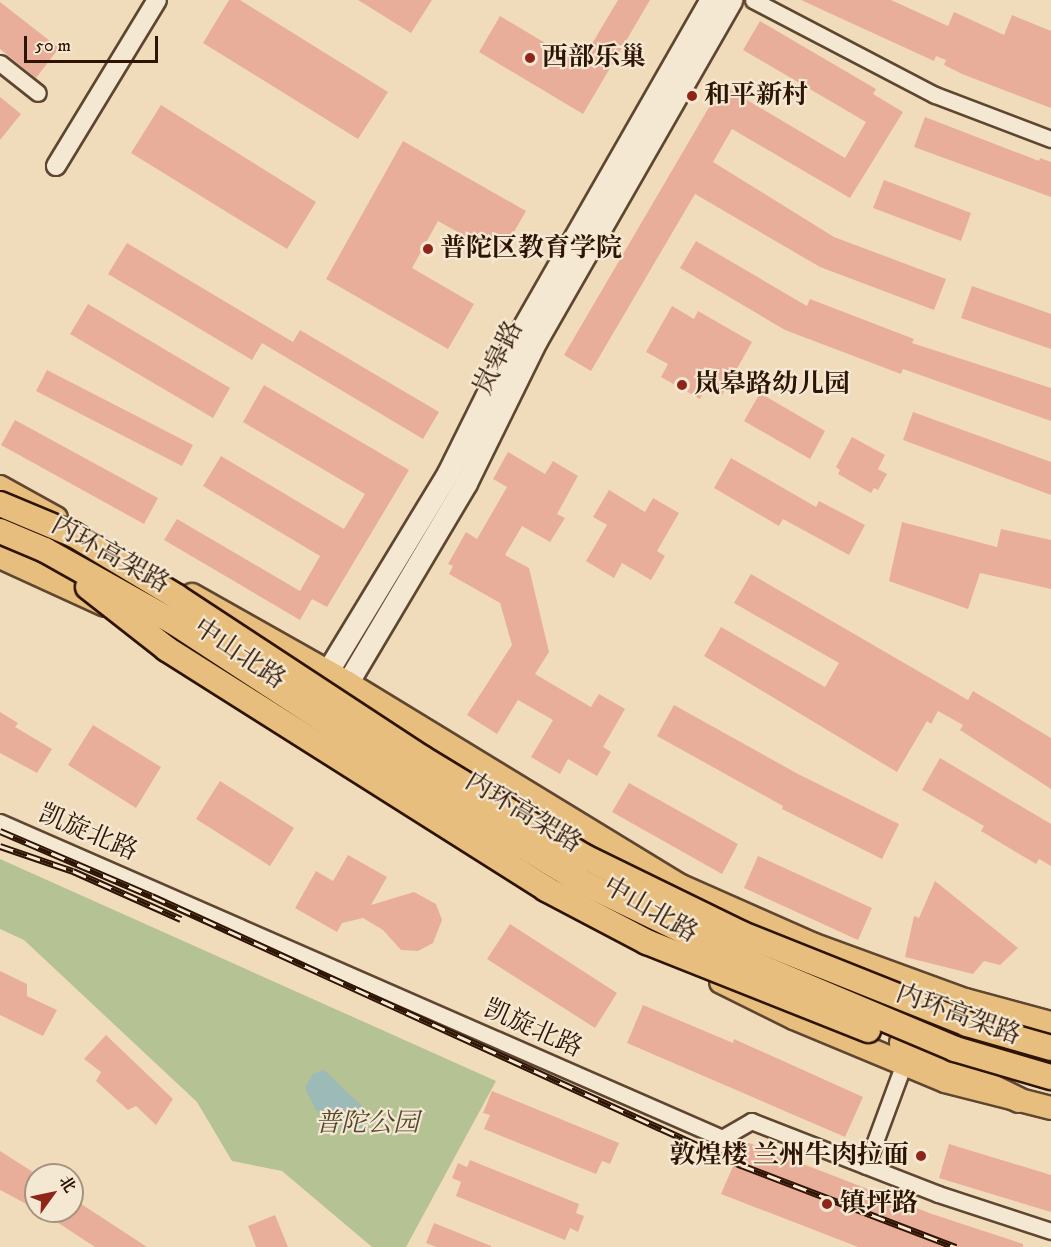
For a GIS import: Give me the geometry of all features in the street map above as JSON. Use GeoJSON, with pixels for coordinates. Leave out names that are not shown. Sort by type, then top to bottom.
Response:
{"type":"FeatureCollection","features":[{"type":"Feature","properties":{"kind":"highway","name":"内环高架路"},"geometry":{"type":"LineString","coordinates":[[0,504],[74,535],[177,597],[422,758],[585,857],[740,933],[967,1024],[1051,1048]]}},
{"type":"Feature","properties":{"kind":"highway","name":"内环高架路"},"geometry":{"type":"LineString","coordinates":[[0,531],[45,550],[175,623],[420,784],[580,881],[728,953],[955,1049],[1051,1077]]}},
{"type":"Feature","properties":{"kind":"highway"},"geometry":{"type":"LineString","coordinates":[[45,550],[167,649],[546,889],[647,942],[903,1053],[1019,1100]]}},
{"type":"Feature","properties":{"kind":"main road","name":"岚皋路"},"geometry":{"type":"LineString","coordinates":[[303,731],[328,672],[448,473],[501,366],[711,0]]}},
{"type":"Feature","properties":{"kind":"main road","name":"岚皋路"},"geometry":{"type":"LineString","coordinates":[[303,731],[348,683],[466,483],[536,341],[731,0]]}},
{"type":"Feature","properties":{"kind":"main road","name":"中山北路"},"geometry":{"type":"LineString","coordinates":[[0,486],[348,683],[681,886],[812,945],[965,1000],[1051,1023]]}},
{"type":"Feature","properties":{"kind":"main road","name":"中山北路"},"geometry":{"type":"LineString","coordinates":[[0,557],[156,633],[303,731],[687,965],[794,1018],[903,1053]]}},
{"type":"Feature","properties":{"kind":"main road"},"geometry":{"type":"LineString","coordinates":[[1019,1100],[1051,1108]]}},
{"type":"Feature","properties":{"kind":"street"},"geometry":{"type":"LineString","coordinates":[[56,166],[157,0]]}},
{"type":"Feature","properties":{"kind":"street"},"geometry":{"type":"LineString","coordinates":[[753,0],[935,95],[1051,140]]}},
{"type":"Feature","properties":{"kind":"street"},"geometry":{"type":"LineString","coordinates":[[0,63],[38,93]]}},
{"type":"Feature","properties":{"kind":"street","name":"凯旋北路"},"geometry":{"type":"LineString","coordinates":[[0,822],[722,1138],[751,1121],[866,1166],[1051,1231]]}},
{"type":"Feature","properties":{"kind":"street"},"geometry":{"type":"LineString","coordinates":[[866,1166],[903,1053]]}},
{"type":"Feature","properties":{"kind":"green space","name":"普陀公园"},"geometry":{"type":"Polygon","coordinates":[[[0,859],[496,1081],[406,1247],[372,1247],[282,1171],[232,1161],[197,1102],[24,940],[0,929],[0,859]]]}},
{"type":"Feature","properties":{"kind":"water"},"geometry":{"type":"Polygon","coordinates":[[[324,1070],[361,1105],[368,1130],[357,1131],[331,1124],[315,1109],[305,1088],[313,1074],[324,1070]]]}},
{"type":"Feature","properties":{"kind":"building"},"geometry":{"type":"Polygon","coordinates":[[[229,0],[240,0],[388,92],[358,139],[203,43],[229,0]]]}},
{"type":"Feature","properties":{"kind":"building"},"geometry":{"type":"Polygon","coordinates":[[[358,0],[432,0],[411,33],[358,0]]]}},
{"type":"Feature","properties":{"kind":"building","name":"西部乐巢"},"geometry":{"type":"Polygon","coordinates":[[[618,0],[650,0],[583,114],[479,52],[500,16],[580,64],[618,0]]]}},
{"type":"Feature","properties":{"kind":"building"},"geometry":{"type":"Polygon","coordinates":[[[801,0],[891,0],[948,26],[954,12],[1004,35],[1012,15],[1051,31],[1051,108],[962,74],[944,65],[946,60],[936,56],[934,61],[801,0]]]}},
{"type":"Feature","properties":{"kind":"building"},"geometry":{"type":"Polygon","coordinates":[[[0,2],[59,48],[36,78],[0,49],[0,2]]]}},
{"type":"Feature","properties":{"kind":"building"},"geometry":{"type":"Polygon","coordinates":[[[760,21],[876,89],[873,94],[903,112],[850,198],[732,129],[713,162],[834,237],[946,279],[934,310],[820,267],[695,194],[591,371],[564,355],[722,85],[845,158],[866,122],[743,50],[760,21]]]}},
{"type":"Feature","properties":{"kind":"building"},"geometry":{"type":"Polygon","coordinates":[[[0,97],[21,114],[0,140],[0,97]]]}},
{"type":"Feature","properties":{"kind":"building"},"geometry":{"type":"Polygon","coordinates":[[[161,105],[316,202],[287,249],[131,153],[161,105]]]}},
{"type":"Feature","properties":{"kind":"building"},"geometry":{"type":"Polygon","coordinates":[[[925,117],[1039,161],[1040,158],[1051,162],[1051,197],[914,147],[925,117]]]}},
{"type":"Feature","properties":{"kind":"building"},"geometry":{"type":"Polygon","coordinates":[[[403,141],[526,211],[500,256],[438,221],[412,268],[474,304],[448,349],[326,279],[403,141]]]}},
{"type":"Feature","properties":{"kind":"building"},"geometry":{"type":"Polygon","coordinates":[[[884,180],[971,213],[961,241],[873,208],[884,180]]]}},
{"type":"Feature","properties":{"kind":"building"},"geometry":{"type":"Polygon","coordinates":[[[696,241],[807,306],[810,299],[914,339],[912,343],[1051,388],[1051,421],[903,369],[901,374],[785,330],[680,268],[696,241]]]}},
{"type":"Feature","properties":{"kind":"building"},"geometry":{"type":"Polygon","coordinates":[[[127,243],[293,342],[300,330],[439,412],[423,439],[262,343],[252,360],[108,274],[127,243]]]}},
{"type":"Feature","properties":{"kind":"building"},"geometry":{"type":"Polygon","coordinates":[[[972,286],[1051,314],[1051,349],[961,318],[972,286]]]}},
{"type":"Feature","properties":{"kind":"building"},"geometry":{"type":"Polygon","coordinates":[[[88,304],[230,388],[213,418],[70,334],[88,304]]]}},
{"type":"Feature","properties":{"kind":"building"},"geometry":{"type":"Polygon","coordinates":[[[672,306],[694,319],[698,311],[752,342],[722,395],[707,386],[700,399],[661,377],[668,364],[646,352],[672,306]]]}},
{"type":"Feature","properties":{"kind":"building"},"geometry":{"type":"Polygon","coordinates":[[[47,370],[193,445],[182,466],[36,391],[47,370]]]}},
{"type":"Feature","properties":{"kind":"building"},"geometry":{"type":"Polygon","coordinates":[[[264,385],[409,470],[327,607],[312,599],[300,620],[164,540],[177,519],[300,591],[320,556],[203,486],[221,456],[344,529],[365,494],[243,422],[264,385]]]}},
{"type":"Feature","properties":{"kind":"building"},"geometry":{"type":"Polygon","coordinates":[[[760,393],[825,431],[810,459],[744,421],[760,393]]]}},
{"type":"Feature","properties":{"kind":"building"},"geometry":{"type":"Polygon","coordinates":[[[913,412],[1051,462],[1051,495],[903,440],[913,412]]]}},
{"type":"Feature","properties":{"kind":"building"},"geometry":{"type":"Polygon","coordinates":[[[15,420],[158,498],[144,524],[1,445],[15,420]]]}},
{"type":"Feature","properties":{"kind":"building"},"geometry":{"type":"Polygon","coordinates":[[[852,437],[885,455],[878,469],[887,474],[878,490],[874,488],[871,493],[838,474],[840,470],[836,467],[852,437]]]}},
{"type":"Feature","properties":{"kind":"building"},"geometry":{"type":"Polygon","coordinates":[[[508,452],[545,474],[553,461],[578,476],[557,514],[565,518],[550,542],[522,526],[505,555],[529,568],[549,652],[535,674],[591,707],[599,694],[625,709],[603,747],[611,752],[597,776],[568,759],[560,774],[531,757],[553,720],[518,700],[497,734],[467,715],[512,645],[500,603],[449,574],[453,566],[448,564],[466,532],[477,539],[507,487],[493,479],[508,452]]]}},
{"type":"Feature","properties":{"kind":"building"},"geometry":{"type":"Polygon","coordinates":[[[731,458],[816,507],[819,501],[865,525],[849,555],[783,519],[779,526],[714,488],[731,458]]]}},
{"type":"Feature","properties":{"kind":"building"},"geometry":{"type":"Polygon","coordinates":[[[609,490],[645,512],[653,498],[679,513],[657,551],[665,556],[651,580],[622,563],[614,578],[586,561],[607,525],[593,517],[609,490]]]}},
{"type":"Feature","properties":{"kind":"building"},"geometry":{"type":"Polygon","coordinates":[[[902,522],[997,547],[1001,529],[1051,540],[1051,589],[980,573],[968,609],[889,581],[902,522]]]}},
{"type":"Feature","properties":{"kind":"building"},"geometry":{"type":"Polygon","coordinates":[[[751,574],[968,700],[973,691],[1051,738],[1051,789],[960,730],[963,725],[938,711],[931,724],[927,721],[897,772],[704,656],[721,627],[825,687],[839,663],[734,603],[751,574]]]}},
{"type":"Feature","properties":{"kind":"building"},"geometry":{"type":"Polygon","coordinates":[[[674,705],[798,774],[899,824],[882,859],[782,809],[783,806],[657,736],[674,705]]]}},
{"type":"Feature","properties":{"kind":"building"},"geometry":{"type":"Polygon","coordinates":[[[0,712],[18,723],[15,727],[52,749],[37,773],[0,753],[0,712]]]}},
{"type":"Feature","properties":{"kind":"building"},"geometry":{"type":"Polygon","coordinates":[[[93,725],[161,767],[136,808],[68,765],[93,725]]]}},
{"type":"Feature","properties":{"kind":"building"},"geometry":{"type":"Polygon","coordinates":[[[940,758],[1051,824],[1051,866],[1039,859],[1036,864],[981,831],[984,826],[922,790],[940,758]]]}},
{"type":"Feature","properties":{"kind":"building"},"geometry":{"type":"Polygon","coordinates":[[[220,781],[294,828],[270,866],[196,819],[220,781]]]}},
{"type":"Feature","properties":{"kind":"building"},"geometry":{"type":"Polygon","coordinates":[[[629,783],[738,844],[722,874],[612,812],[629,783]]]}},
{"type":"Feature","properties":{"kind":"building"},"geometry":{"type":"Polygon","coordinates":[[[348,855],[387,877],[371,905],[414,892],[436,904],[442,920],[433,943],[418,951],[401,950],[383,930],[363,918],[342,923],[337,932],[295,908],[316,871],[333,881],[348,855]]]}},
{"type":"Feature","properties":{"kind":"building"},"geometry":{"type":"Polygon","coordinates":[[[758,856],[872,908],[858,940],[744,888],[758,856]]]}},
{"type":"Feature","properties":{"kind":"building"},"geometry":{"type":"Polygon","coordinates":[[[935,881],[1018,948],[1000,965],[984,961],[973,974],[905,957],[914,916],[919,918],[935,881]]]}},
{"type":"Feature","properties":{"kind":"building"},"geometry":{"type":"Polygon","coordinates":[[[510,924],[617,993],[595,1028],[487,959],[510,924]]]}},
{"type":"Feature","properties":{"kind":"building"},"geometry":{"type":"Polygon","coordinates":[[[0,971],[27,984],[27,996],[57,1010],[43,1036],[0,1015],[0,971]]]}},
{"type":"Feature","properties":{"kind":"building"},"geometry":{"type":"Polygon","coordinates":[[[643,1005],[733,1043],[734,1039],[863,1097],[845,1137],[627,1043],[643,1005]]]}},
{"type":"Feature","properties":{"kind":"building"},"geometry":{"type":"Polygon","coordinates":[[[106,1035],[173,1099],[156,1125],[136,1106],[128,1110],[96,1081],[101,1072],[84,1059],[106,1035]]]}},
{"type":"Feature","properties":{"kind":"building"},"geometry":{"type":"Polygon","coordinates":[[[492,1091],[619,1143],[610,1164],[602,1161],[596,1174],[484,1129],[490,1115],[483,1113],[492,1091]]]}},
{"type":"Feature","properties":{"kind":"building","name":"镇坪路"},"geometry":{"type":"Polygon","coordinates":[[[744,1141],[932,1214],[1023,1244],[1023,1247],[858,1247],[721,1194],[744,1141]]]}},
{"type":"Feature","properties":{"kind":"building"},"geometry":{"type":"Polygon","coordinates":[[[949,1144],[1051,1175],[1051,1212],[939,1178],[949,1144]]]}},
{"type":"Feature","properties":{"kind":"building"},"geometry":{"type":"Polygon","coordinates":[[[0,1151],[24,1166],[24,1203],[0,1190],[0,1151]]]}},
{"type":"Feature","properties":{"kind":"building"},"geometry":{"type":"Polygon","coordinates":[[[470,1160],[579,1204],[576,1213],[584,1216],[578,1232],[570,1228],[565,1240],[456,1196],[461,1182],[452,1178],[458,1163],[467,1167],[470,1160]]]}},
{"type":"Feature","properties":{"kind":"building"},"geometry":{"type":"Polygon","coordinates":[[[84,1206],[147,1247],[95,1247],[58,1223],[84,1223],[84,1206]]]}},
{"type":"Feature","properties":{"kind":"building"},"geometry":{"type":"Polygon","coordinates":[[[275,1215],[288,1247],[256,1247],[248,1226],[275,1215]]]}},
{"type":"Feature","properties":{"kind":"building"},"geometry":{"type":"Polygon","coordinates":[[[434,1223],[491,1247],[436,1247],[426,1243],[434,1223]]]}},
{"type":"Feature","properties":{"kind":"railway"},"geometry":{"type":"LineString","coordinates":[[0,831],[152,896],[741,1165],[956,1247]]}},
{"type":"Feature","properties":{"kind":"railway"},"geometry":{"type":"LineString","coordinates":[[0,846],[73,871],[181,919]]}},
{"type":"Feature","properties":{"kind":"place","name":"西部乐巢"},"geometry":{"type":"Point","coordinates":[530,58]}},
{"type":"Feature","properties":{"kind":"place","name":"和平新村"},"geometry":{"type":"Point","coordinates":[692,96]}},
{"type":"Feature","properties":{"kind":"place","name":"普陀区教育学院"},"geometry":{"type":"Point","coordinates":[428,249]}},
{"type":"Feature","properties":{"kind":"place","name":"岚皋路幼儿园"},"geometry":{"type":"Point","coordinates":[682,385]}},
{"type":"Feature","properties":{"kind":"place","name":"敦煌楼 兰州牛肉拉面"},"geometry":{"type":"Point","coordinates":[921,1156]}},
{"type":"Feature","properties":{"kind":"place","name":"镇坪路"},"geometry":{"type":"Point","coordinates":[827,1204]}}]}
